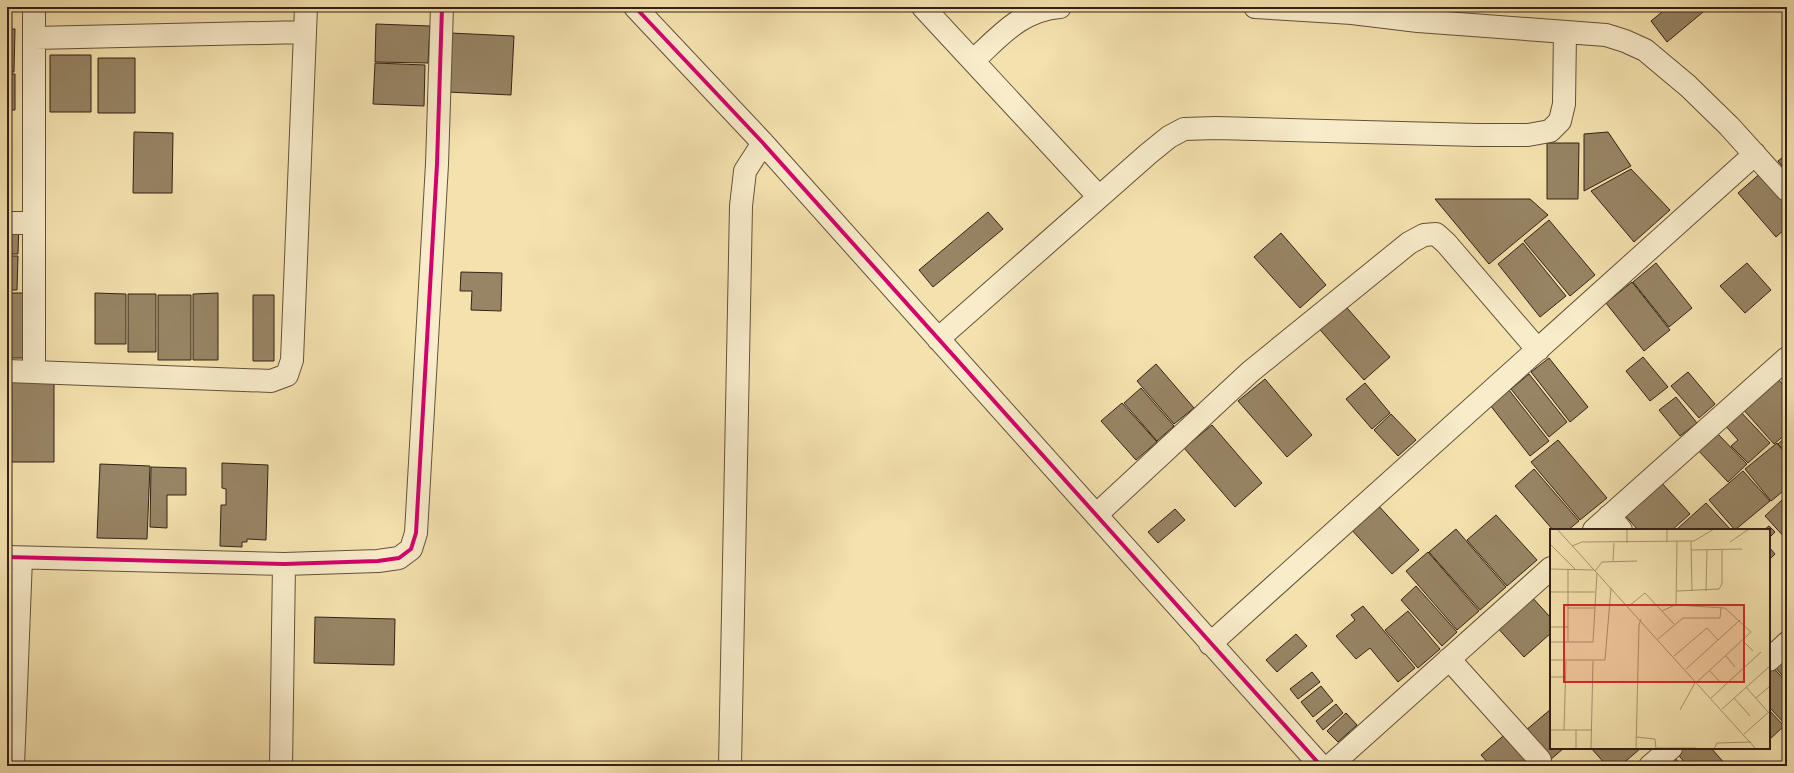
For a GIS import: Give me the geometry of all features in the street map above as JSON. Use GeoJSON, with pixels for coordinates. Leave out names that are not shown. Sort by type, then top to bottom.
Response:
{"type":"FeatureCollection","features":[{"type":"Feature","properties":{"kind":"street"},"geometry":{"type":"LineString","coordinates":[[34,7],[34,371]]}},
{"type":"Feature","properties":{"kind":"street"},"geometry":{"type":"LineString","coordinates":[[7,371],[271,381],[287,375],[292,360],[306,7]]}},
{"type":"Feature","properties":{"kind":"street"},"geometry":{"type":"LineString","coordinates":[[13,766],[10,725],[14,558],[284,564],[378,561],[399,558],[411,549],[416,533],[437,164],[442,7]]}},
{"type":"Feature","properties":{"kind":"street"},"geometry":{"type":"LineString","coordinates":[[923,7],[1099,197]]}},
{"type":"Feature","properties":{"kind":"street"},"geometry":{"type":"LineString","coordinates":[[973,61],[1011,25],[1030,14],[1060,7]]}},
{"type":"Feature","properties":{"kind":"street"},"geometry":{"type":"LineString","coordinates":[[1255,7],[1352,13],[1418,21],[1606,35],[1625,41],[1645,50],[1693,91],[1729,126],[1787,190]]}},
{"type":"Feature","properties":{"kind":"street"},"geometry":{"type":"LineString","coordinates":[[644,10],[1318,764],[1449,659],[1550,569]]}},
{"type":"Feature","properties":{"kind":"street"},"geometry":{"type":"LineString","coordinates":[[34,38],[305,32]]}},
{"type":"Feature","properties":{"kind":"street"},"geometry":{"type":"LineString","coordinates":[[938,339],[1169,137],[1184,129],[1216,128],[1477,134],[1528,134],[1550,131],[1560,121],[1564,104],[1565,32]]}},
{"type":"Feature","properties":{"kind":"street"},"geometry":{"type":"LineString","coordinates":[[730,766],[741,206],[745,172],[763,143]]}},
{"type":"Feature","properties":{"kind":"street"},"geometry":{"type":"LineString","coordinates":[[1210,644],[1755,154]]}},
{"type":"Feature","properties":{"kind":"street"},"geometry":{"type":"LineString","coordinates":[[7,223],[34,223]]}},
{"type":"Feature","properties":{"kind":"street"},"geometry":{"type":"LineString","coordinates":[[1096,515],[1250,372],[1409,243],[1424,235],[1436,234],[1446,242],[1538,350]]}},
{"type":"Feature","properties":{"kind":"street"},"geometry":{"type":"LineString","coordinates":[[1608,525],[1786,361]]}},
{"type":"Feature","properties":{"kind":"street"},"geometry":{"type":"LineString","coordinates":[[280,766],[284,564]]}},
{"type":"Feature","properties":{"kind":"street"},"geometry":{"type":"LineString","coordinates":[[1770,659],[1787,643]]}},
{"type":"Feature","properties":{"kind":"street"},"geometry":{"type":"LineString","coordinates":[[1449,659],[1540,760]]}},
{"type":"Feature","properties":{"kind":"street"},"geometry":{"type":"LineString","coordinates":[[1650,766],[1669,749]]}},
{"type":"Feature","properties":{"kind":"building"},"geometry":{"type":"Polygon","coordinates":[[[1668,7],[1709,7],[1667,42],[1651,21],[1668,7]]]}},
{"type":"Feature","properties":{"kind":"building"},"geometry":{"type":"Polygon","coordinates":[[[376,24],[430,26],[428,63],[375,62],[376,24]]]}},
{"type":"Feature","properties":{"kind":"building"},"geometry":{"type":"Polygon","coordinates":[[[7,29],[15,29],[14,72],[7,72],[7,29]]]}},
{"type":"Feature","properties":{"kind":"building"},"geometry":{"type":"Polygon","coordinates":[[[450,33],[514,36],[511,95],[447,92],[450,33]]]}},
{"type":"Feature","properties":{"kind":"building"},"geometry":{"type":"Polygon","coordinates":[[[50,55],[91,55],[91,112],[50,112],[50,55]]]}},
{"type":"Feature","properties":{"kind":"building"},"geometry":{"type":"Polygon","coordinates":[[[98,58],[135,58],[135,113],[98,113],[98,58]]]}},
{"type":"Feature","properties":{"kind":"building"},"geometry":{"type":"Polygon","coordinates":[[[375,63],[425,65],[424,106],[373,104],[375,63]]]}},
{"type":"Feature","properties":{"kind":"building"},"geometry":{"type":"Polygon","coordinates":[[[7,74],[15,74],[15,110],[7,110],[7,74]]]}},
{"type":"Feature","properties":{"kind":"building"},"geometry":{"type":"Polygon","coordinates":[[[134,132],[173,133],[172,193],[133,193],[134,132]]]}},
{"type":"Feature","properties":{"kind":"building"},"geometry":{"type":"Polygon","coordinates":[[[1608,132],[1631,166],[1584,191],[1584,134],[1608,132]]]}},
{"type":"Feature","properties":{"kind":"building"},"geometry":{"type":"Polygon","coordinates":[[[1547,143],[1579,143],[1578,199],[1547,199],[1547,143]]]}},
{"type":"Feature","properties":{"kind":"building"},"geometry":{"type":"Polygon","coordinates":[[[1787,154],[1787,172],[1778,161],[1787,154]]]}},
{"type":"Feature","properties":{"kind":"building"},"geometry":{"type":"Polygon","coordinates":[[[1631,169],[1670,210],[1634,242],[1591,191],[1631,169]]]}},
{"type":"Feature","properties":{"kind":"building"},"geometry":{"type":"Polygon","coordinates":[[[1763,171],[1787,199],[1787,227],[1776,237],[1738,193],[1763,171]]]}},
{"type":"Feature","properties":{"kind":"building"},"geometry":{"type":"Polygon","coordinates":[[[1435,199],[1530,199],[1548,215],[1489,264],[1435,199]]]}},
{"type":"Feature","properties":{"kind":"building"},"geometry":{"type":"Polygon","coordinates":[[[988,212],[1003,229],[933,287],[919,270],[988,212]]]}},
{"type":"Feature","properties":{"kind":"building"},"geometry":{"type":"Polygon","coordinates":[[[7,220],[19,220],[18,254],[7,254],[7,220]]]}},
{"type":"Feature","properties":{"kind":"building"},"geometry":{"type":"Polygon","coordinates":[[[1549,220],[1595,275],[1570,296],[1524,241],[1549,220]]]}},
{"type":"Feature","properties":{"kind":"building"},"geometry":{"type":"Polygon","coordinates":[[[1281,233],[1326,285],[1300,308],[1254,257],[1281,233]]]}},
{"type":"Feature","properties":{"kind":"building"},"geometry":{"type":"Polygon","coordinates":[[[1523,243],[1566,296],[1540,317],[1498,264],[1523,243]]]}},
{"type":"Feature","properties":{"kind":"building"},"geometry":{"type":"Polygon","coordinates":[[[7,256],[18,256],[17,290],[7,290],[7,256]]]}},
{"type":"Feature","properties":{"kind":"building"},"geometry":{"type":"Polygon","coordinates":[[[1656,263],[1692,308],[1669,327],[1633,282],[1656,263]]]}},
{"type":"Feature","properties":{"kind":"building"},"geometry":{"type":"Polygon","coordinates":[[[1747,263],[1771,290],[1745,313],[1720,286],[1747,263]]]}},
{"type":"Feature","properties":{"kind":"building"},"geometry":{"type":"Polygon","coordinates":[[[461,272],[502,273],[501,311],[471,310],[472,291],[460,291],[461,272]]]}},
{"type":"Feature","properties":{"kind":"building"},"geometry":{"type":"Polygon","coordinates":[[[1632,282],[1670,330],[1644,351],[1606,303],[1632,282]]]}},
{"type":"Feature","properties":{"kind":"building"},"geometry":{"type":"Polygon","coordinates":[[[7,293],[23,293],[23,358],[7,358],[7,293]]]}},
{"type":"Feature","properties":{"kind":"building"},"geometry":{"type":"Polygon","coordinates":[[[95,293],[126,294],[126,344],[95,344],[95,293]]]}},
{"type":"Feature","properties":{"kind":"building"},"geometry":{"type":"Polygon","coordinates":[[[218,293],[218,360],[193,360],[193,294],[218,293]]]}},
{"type":"Feature","properties":{"kind":"building"},"geometry":{"type":"Polygon","coordinates":[[[128,294],[156,294],[156,352],[128,352],[128,294]]]}},
{"type":"Feature","properties":{"kind":"building"},"geometry":{"type":"Polygon","coordinates":[[[158,295],[191,295],[191,360],[158,360],[158,295]]]}},
{"type":"Feature","properties":{"kind":"building"},"geometry":{"type":"Polygon","coordinates":[[[253,295],[274,295],[274,361],[253,361],[253,295]]]}},
{"type":"Feature","properties":{"kind":"building"},"geometry":{"type":"Polygon","coordinates":[[[1341,301],[1390,357],[1364,380],[1315,324],[1341,301]]]}},
{"type":"Feature","properties":{"kind":"building"},"geometry":{"type":"Polygon","coordinates":[[[1643,357],[1668,387],[1650,401],[1626,371],[1643,357]]]}},
{"type":"Feature","properties":{"kind":"building"},"geometry":{"type":"Polygon","coordinates":[[[1549,358],[1588,407],[1570,422],[1531,372],[1549,358]]]}},
{"type":"Feature","properties":{"kind":"building"},"geometry":{"type":"Polygon","coordinates":[[[1156,364],[1194,408],[1174,424],[1137,381],[1156,364]]]}},
{"type":"Feature","properties":{"kind":"building"},"geometry":{"type":"Polygon","coordinates":[[[1688,372],[1715,404],[1699,418],[1671,386],[1688,372]]]}},
{"type":"Feature","properties":{"kind":"building"},"geometry":{"type":"Polygon","coordinates":[[[1529,374],[1567,422],[1549,437],[1511,389],[1529,374]]]}},
{"type":"Feature","properties":{"kind":"building"},"geometry":{"type":"Polygon","coordinates":[[[1776,377],[1787,389],[1787,395],[1782,400],[1787,405],[1787,433],[1774,444],[1741,407],[1776,377]]]}},
{"type":"Feature","properties":{"kind":"building"},"geometry":{"type":"Polygon","coordinates":[[[1265,379],[1312,435],[1287,457],[1238,401],[1265,379]]]}},
{"type":"Feature","properties":{"kind":"building"},"geometry":{"type":"Polygon","coordinates":[[[9,380],[54,380],[54,462],[8,462],[9,380]]]}},
{"type":"Feature","properties":{"kind":"building"},"geometry":{"type":"Polygon","coordinates":[[[1365,383],[1390,413],[1372,429],[1346,399],[1365,383]]]}},
{"type":"Feature","properties":{"kind":"building"},"geometry":{"type":"Polygon","coordinates":[[[1141,388],[1174,426],[1157,441],[1124,403],[1141,388]]]}},
{"type":"Feature","properties":{"kind":"building"},"geometry":{"type":"Polygon","coordinates":[[[1509,390],[1549,441],[1530,456],[1490,405],[1509,390]]]}},
{"type":"Feature","properties":{"kind":"building"},"geometry":{"type":"Polygon","coordinates":[[[1676,397],[1697,423],[1680,436],[1659,410],[1676,397]]]}},
{"type":"Feature","properties":{"kind":"building"},"geometry":{"type":"Polygon","coordinates":[[[1122,403],[1157,442],[1136,460],[1101,421],[1122,403]]]}},
{"type":"Feature","properties":{"kind":"building"},"geometry":{"type":"Polygon","coordinates":[[[1738,409],[1770,443],[1748,463],[1731,446],[1738,440],[1723,423],[1738,409]]]}},
{"type":"Feature","properties":{"kind":"building"},"geometry":{"type":"Polygon","coordinates":[[[1391,414],[1416,440],[1398,456],[1374,430],[1391,414]]]}},
{"type":"Feature","properties":{"kind":"building"},"geometry":{"type":"Polygon","coordinates":[[[1212,425],[1262,483],[1235,507],[1184,448],[1212,425]]]}},
{"type":"Feature","properties":{"kind":"building"},"geometry":{"type":"Polygon","coordinates":[[[1714,430],[1747,464],[1728,482],[1696,448],[1714,430]]]}},
{"type":"Feature","properties":{"kind":"building"},"geometry":{"type":"Polygon","coordinates":[[[1787,436],[1787,454],[1778,444],[1787,436]]]}},
{"type":"Feature","properties":{"kind":"building"},"geometry":{"type":"Polygon","coordinates":[[[1558,440],[1607,498],[1580,520],[1531,462],[1558,440]]]}},
{"type":"Feature","properties":{"kind":"building"},"geometry":{"type":"Polygon","coordinates":[[[1777,443],[1787,456],[1787,488],[1771,501],[1745,469],[1777,443]]]}},
{"type":"Feature","properties":{"kind":"building"},"geometry":{"type":"Polygon","coordinates":[[[222,463],[268,465],[266,540],[247,539],[247,542],[242,542],[242,547],[220,546],[221,505],[226,505],[226,489],[222,488],[222,463]]]}},
{"type":"Feature","properties":{"kind":"building"},"geometry":{"type":"Polygon","coordinates":[[[100,464],[150,466],[147,539],[97,538],[100,464]]]}},
{"type":"Feature","properties":{"kind":"building"},"geometry":{"type":"Polygon","coordinates":[[[151,467],[186,468],[186,495],[167,495],[167,528],[150,527],[151,467]]]}},
{"type":"Feature","properties":{"kind":"building"},"geometry":{"type":"Polygon","coordinates":[[[1534,469],[1579,521],[1569,529],[1552,529],[1515,486],[1534,469]]]}},
{"type":"Feature","properties":{"kind":"building"},"geometry":{"type":"Polygon","coordinates":[[[1743,471],[1770,501],[1736,529],[1734,529],[1709,500],[1743,471]]]}},
{"type":"Feature","properties":{"kind":"building"},"geometry":{"type":"Polygon","coordinates":[[[1660,481],[1690,514],[1673,529],[1637,529],[1623,513],[1660,481]]]}},
{"type":"Feature","properties":{"kind":"building"},"geometry":{"type":"Polygon","coordinates":[[[1787,493],[1787,502],[1782,497],[1787,493]]]}},
{"type":"Feature","properties":{"kind":"building"},"geometry":{"type":"Polygon","coordinates":[[[1782,500],[1787,506],[1787,540],[1765,516],[1782,500]]]}},
{"type":"Feature","properties":{"kind":"building"},"geometry":{"type":"Polygon","coordinates":[[[1376,503],[1419,550],[1392,574],[1349,527],[1376,503]]]}},
{"type":"Feature","properties":{"kind":"building"},"geometry":{"type":"Polygon","coordinates":[[[1706,503],[1730,529],[1677,529],[1706,503]]]}},
{"type":"Feature","properties":{"kind":"building"},"geometry":{"type":"Polygon","coordinates":[[[1175,509],[1185,520],[1158,543],[1148,532],[1175,509]]]}},
{"type":"Feature","properties":{"kind":"building"},"geometry":{"type":"Polygon","coordinates":[[[1496,515],[1537,560],[1507,586],[1467,540],[1496,515]]]}},
{"type":"Feature","properties":{"kind":"building"},"geometry":{"type":"Polygon","coordinates":[[[1769,526],[1775,532],[1770,537],[1770,529],[1765,529],[1769,526]]]}},
{"type":"Feature","properties":{"kind":"building"},"geometry":{"type":"Polygon","coordinates":[[[1456,529],[1506,587],[1480,610],[1429,552],[1456,529]]]}},
{"type":"Feature","properties":{"kind":"building"},"geometry":{"type":"Polygon","coordinates":[[[1770,548],[1775,554],[1770,559],[1770,548]]]}},
{"type":"Feature","properties":{"kind":"building"},"geometry":{"type":"Polygon","coordinates":[[[1428,552],[1479,611],[1457,630],[1406,571],[1428,552]]]}},
{"type":"Feature","properties":{"kind":"building"},"geometry":{"type":"Polygon","coordinates":[[[7,567],[16,567],[7,641],[7,567]]]}},
{"type":"Feature","properties":{"kind":"building"},"geometry":{"type":"Polygon","coordinates":[[[1416,586],[1457,632],[1442,646],[1401,600],[1416,586]]]}},
{"type":"Feature","properties":{"kind":"building"},"geometry":{"type":"Polygon","coordinates":[[[1530,595],[1550,617],[1550,634],[1524,657],[1495,625],[1530,595]]]}},
{"type":"Feature","properties":{"kind":"building"},"geometry":{"type":"Polygon","coordinates":[[[1363,606],[1415,668],[1398,682],[1370,648],[1356,659],[1336,636],[1355,620],[1351,615],[1363,606]]]}},
{"type":"Feature","properties":{"kind":"building"},"geometry":{"type":"Polygon","coordinates":[[[1408,611],[1440,649],[1418,668],[1385,630],[1408,611]]]}},
{"type":"Feature","properties":{"kind":"building"},"geometry":{"type":"Polygon","coordinates":[[[315,617],[395,619],[394,665],[314,663],[315,617]]]}},
{"type":"Feature","properties":{"kind":"building"},"geometry":{"type":"Polygon","coordinates":[[[1296,634],[1307,646],[1277,672],[1266,660],[1296,634]]]}},
{"type":"Feature","properties":{"kind":"building"},"geometry":{"type":"Polygon","coordinates":[[[1787,656],[1787,681],[1775,667],[1787,656]]]}},
{"type":"Feature","properties":{"kind":"building"},"geometry":{"type":"Polygon","coordinates":[[[1770,664],[1787,683],[1786,725],[1770,708],[1770,664]]]}},
{"type":"Feature","properties":{"kind":"building"},"geometry":{"type":"Polygon","coordinates":[[[1312,672],[1320,682],[1298,699],[1290,689],[1312,672]]]}},
{"type":"Feature","properties":{"kind":"building"},"geometry":{"type":"Polygon","coordinates":[[[1321,686],[1333,701],[1313,717],[1301,702],[1321,686]]]}},
{"type":"Feature","properties":{"kind":"building"},"geometry":{"type":"Polygon","coordinates":[[[1336,704],[1343,713],[1323,730],[1316,721],[1336,704]]]}},
{"type":"Feature","properties":{"kind":"building"},"geometry":{"type":"Polygon","coordinates":[[[1550,710],[1550,749],[1563,749],[1550,760],[1525,731],[1550,710]]]}},
{"type":"Feature","properties":{"kind":"building"},"geometry":{"type":"Polygon","coordinates":[[[1770,711],[1784,726],[1770,739],[1770,711]]]}},
{"type":"Feature","properties":{"kind":"building"},"geometry":{"type":"Polygon","coordinates":[[[1346,713],[1357,725],[1338,742],[1327,731],[1346,713]]]}},
{"type":"Feature","properties":{"kind":"building"},"geometry":{"type":"Polygon","coordinates":[[[1509,731],[1537,766],[1491,766],[1481,755],[1509,731]]]}},
{"type":"Feature","properties":{"kind":"building"},"geometry":{"type":"Polygon","coordinates":[[[1592,749],[1640,749],[1620,766],[1607,766],[1592,749]]]}},
{"type":"Feature","properties":{"kind":"building"},"geometry":{"type":"Polygon","coordinates":[[[1673,749],[1712,749],[1727,766],[1688,766],[1673,749]]]}},
{"type":"Feature","properties":{"kind":"building"},"geometry":{"type":"Polygon","coordinates":[[[1672,755],[1682,766],[1660,766],[1672,755]]]}},
{"type":"Feature","properties":{"kind":"building"},"geometry":{"type":"Polygon","coordinates":[[[26,765],[59,766],[26,766],[26,765]]]}},
{"type":"Feature","properties":{"kind":"cycle path"},"geometry":{"type":"LineString","coordinates":[[7,557],[284,564],[378,561],[399,558],[411,549],[416,533],[437,164],[442,7]]}},
{"type":"Feature","properties":{"kind":"cycle path"},"geometry":{"type":"LineString","coordinates":[[635,7],[763,143],[1321,766]]}}]}
